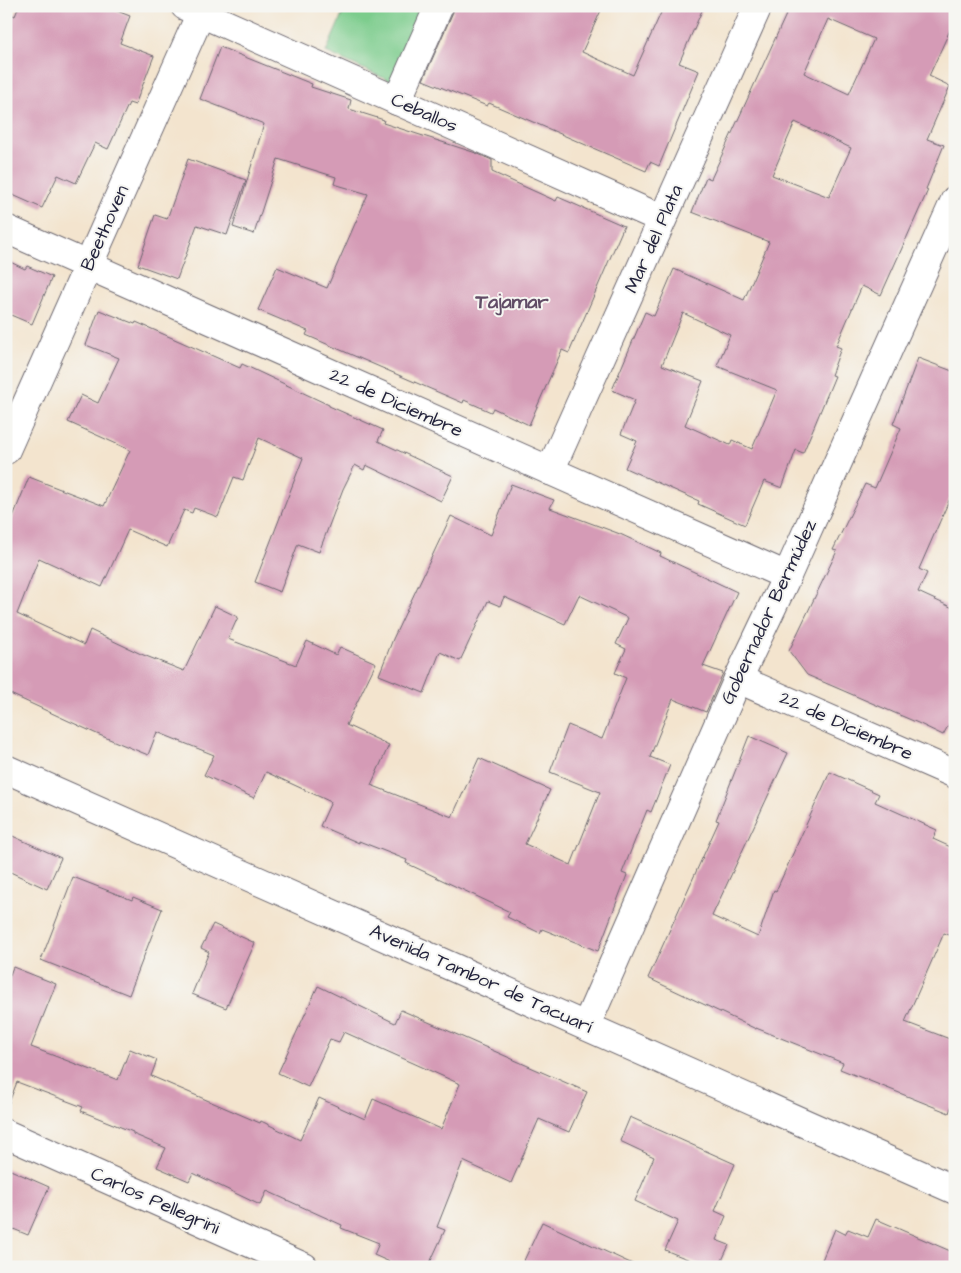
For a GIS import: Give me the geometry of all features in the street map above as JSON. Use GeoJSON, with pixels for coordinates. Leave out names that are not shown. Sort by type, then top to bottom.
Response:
{"type":"FeatureCollection","features":[{"type":"Feature","properties":{"kind":"street"},"geometry":{"type":"LineString","coordinates":[[397,101],[439,6]]}},
{"type":"Feature","properties":{"kind":"street","name":"Mar del Plata"},"geometry":{"type":"LineString","coordinates":[[550,471],[758,6]]}},
{"type":"Feature","properties":{"kind":"street","name":"Ceballos"},"geometry":{"type":"LineString","coordinates":[[196,9],[662,219]]}},
{"type":"Feature","properties":{"kind":"street","name":"Beethoven"},"geometry":{"type":"LineString","coordinates":[[6,450],[88,266],[196,9]]}},
{"type":"Feature","properties":{"kind":"street","name":"Gobernador Bermúdez"},"geometry":{"type":"LineString","coordinates":[[586,1026],[738,679],[787,576],[955,200]]}},
{"type":"Feature","properties":{"kind":"street","name":"22 de Diciembre"},"geometry":{"type":"LineString","coordinates":[[6,229],[787,576]]}},
{"type":"Feature","properties":{"kind":"street","name":"22 de Diciembre"},"geometry":{"type":"LineString","coordinates":[[738,679],[955,774]]}},
{"type":"Feature","properties":{"kind":"street","name":"Avenida Tambor de Tacuarí"},"geometry":{"type":"LineString","coordinates":[[6,769],[955,1190]]}},
{"type":"Feature","properties":{"kind":"street","name":"Carlos Pellegrini"},"geometry":{"type":"LineString","coordinates":[[6,1134],[304,1267]]}},
{"type":"Feature","properties":{"kind":"green space"},"geometry":{"type":"Polygon","coordinates":[[[346,6],[432,6],[397,84],[326,52],[346,6]]]}},
{"type":"Feature","properties":{"kind":"building"},"geometry":{"type":"Polygon","coordinates":[[[19,6],[104,6],[130,16],[120,43],[154,56],[135,105],[129,103],[108,149],[95,143],[76,183],[58,175],[42,208],[6,192],[6,12],[15,16],[19,6]]]}},
{"type":"Feature","properties":{"kind":"building"},"geometry":{"type":"Polygon","coordinates":[[[454,6],[603,6],[582,52],[633,75],[664,6],[704,6],[679,63],[699,71],[659,166],[650,162],[646,171],[489,103],[487,106],[423,80],[454,6]]]}},
{"type":"Feature","properties":{"kind":"building"},"geometry":{"type":"Polygon","coordinates":[[[790,6],[955,6],[955,19],[929,76],[950,86],[927,139],[944,145],[926,189],[928,190],[881,295],[862,286],[836,346],[841,348],[831,375],[835,376],[803,453],[796,450],[782,488],[764,481],[745,525],[698,504],[699,501],[625,468],[637,441],[621,434],[635,400],[612,390],[645,312],[654,316],[674,269],[744,300],[769,242],[692,212],[706,177],[711,179],[790,6]],[[828,19],[804,73],[849,94],[874,39],[828,19]],[[795,122],[772,175],[829,197],[851,148],[795,122]],[[683,313],[662,365],[703,381],[685,425],[730,445],[732,440],[752,449],[777,390],[717,366],[730,335],[683,313]]]}},
{"type":"Feature","properties":{"kind":"building"},"geometry":{"type":"Polygon","coordinates":[[[220,47],[312,84],[311,87],[351,100],[349,109],[384,120],[383,123],[492,160],[492,172],[556,201],[558,197],[624,226],[569,353],[562,350],[529,425],[493,408],[491,412],[464,400],[463,403],[306,335],[308,331],[258,310],[277,267],[327,288],[368,194],[334,184],[336,177],[278,159],[254,234],[233,227],[264,124],[200,99],[220,47]]]}},
{"type":"Feature","properties":{"kind":"building"},"geometry":{"type":"Polygon","coordinates":[[[188,159],[246,180],[227,235],[197,225],[177,279],[138,265],[155,215],[167,219],[188,159]]]}},
{"type":"Feature","properties":{"kind":"building"},"geometry":{"type":"Polygon","coordinates":[[[6,260],[25,269],[27,266],[52,277],[32,324],[6,313],[6,260]]]}},
{"type":"Feature","properties":{"kind":"building"},"geometry":{"type":"Polygon","coordinates":[[[99,310],[135,324],[136,322],[240,368],[242,364],[383,430],[378,441],[453,476],[441,501],[366,465],[364,470],[355,465],[343,489],[319,552],[298,544],[280,592],[255,582],[303,458],[259,438],[243,480],[234,477],[218,517],[194,508],[192,513],[184,510],[167,547],[128,530],[102,587],[39,558],[17,614],[84,645],[90,630],[141,654],[184,671],[215,606],[238,617],[228,639],[296,665],[307,641],[336,655],[340,647],[376,663],[346,725],[389,745],[371,785],[452,817],[479,758],[550,790],[525,844],[571,865],[600,792],[550,772],[568,725],[602,739],[626,678],[615,673],[626,649],[616,644],[628,618],[579,595],[565,624],[504,597],[500,606],[488,601],[460,661],[440,652],[424,693],[379,675],[393,639],[451,516],[491,535],[511,484],[554,500],[550,508],[620,534],[661,553],[660,556],[737,592],[703,666],[723,673],[706,712],[673,699],[650,757],[670,765],[651,812],[647,810],[622,873],[627,875],[598,951],[542,929],[540,933],[507,917],[510,912],[406,863],[407,860],[359,841],[359,843],[320,826],[331,802],[266,772],[254,798],[204,775],[214,755],[157,732],[148,755],[6,692],[6,534],[29,477],[104,506],[130,450],[68,422],[81,395],[98,403],[119,358],[86,345],[99,310]]]}},
{"type":"Feature","properties":{"kind":"building"},"geometry":{"type":"Polygon","coordinates":[[[918,358],[955,372],[955,487],[919,569],[927,573],[918,592],[955,609],[955,713],[943,735],[807,675],[789,651],[837,551],[833,550],[865,484],[875,488],[901,428],[893,424],[918,358]]]}},
{"type":"Feature","properties":{"kind":"building"},"geometry":{"type":"Polygon","coordinates":[[[749,736],[788,753],[712,916],[758,937],[774,890],[776,891],[830,772],[879,794],[875,802],[937,830],[933,839],[955,849],[955,937],[944,933],[905,1022],[955,1041],[955,1097],[949,1113],[840,1069],[843,1063],[756,1029],[648,978],[719,821],[716,820],[749,736]]]}},
{"type":"Feature","properties":{"kind":"building"},"geometry":{"type":"Polygon","coordinates":[[[6,833],[61,858],[47,889],[6,870],[6,833]]]}},
{"type":"Feature","properties":{"kind":"building"},"geometry":{"type":"Polygon","coordinates":[[[73,877],[132,900],[133,897],[162,909],[129,995],[41,960],[73,877]]]}},
{"type":"Feature","properties":{"kind":"building"},"geometry":{"type":"Polygon","coordinates":[[[213,924],[255,943],[226,1008],[192,994],[209,952],[201,948],[213,924]]]}},
{"type":"Feature","properties":{"kind":"building"},"geometry":{"type":"Polygon","coordinates":[[[13,967],[56,984],[31,1047],[118,1080],[130,1049],[157,1060],[151,1076],[260,1123],[261,1121],[300,1140],[319,1098],[365,1119],[373,1099],[441,1129],[460,1084],[344,1032],[339,1042],[330,1039],[308,1087],[278,1073],[318,986],[395,1023],[401,1010],[587,1092],[569,1132],[539,1119],[511,1183],[463,1161],[437,1227],[445,1230],[428,1267],[401,1267],[374,1255],[379,1243],[341,1228],[342,1225],[267,1191],[260,1205],[193,1173],[189,1181],[157,1167],[166,1148],[81,1111],[83,1107],[17,1082],[8,1105],[6,1105],[6,985],[13,967]]]}},
{"type":"Feature","properties":{"kind":"building"},"geometry":{"type":"Polygon","coordinates":[[[630,1117],[735,1164],[715,1211],[726,1216],[716,1240],[729,1245],[719,1267],[707,1267],[665,1250],[678,1221],[635,1201],[654,1157],[620,1141],[630,1117]]]}},
{"type":"Feature","properties":{"kind":"building"},"geometry":{"type":"Polygon","coordinates":[[[6,1168],[49,1187],[28,1235],[6,1226],[6,1168]]]}},
{"type":"Feature","properties":{"kind":"building"},"geometry":{"type":"Polygon","coordinates":[[[876,1219],[955,1253],[955,1267],[819,1267],[835,1229],[845,1234],[848,1229],[868,1237],[876,1219]]]}},
{"type":"Feature","properties":{"kind":"building"},"geometry":{"type":"Polygon","coordinates":[[[542,1222],[639,1267],[521,1267],[542,1222]]]}},
{"type":"Feature","properties":{"kind":"district","name":"Tajamar"},"geometry":{"type":"Point","coordinates":[512,302]}}]}
